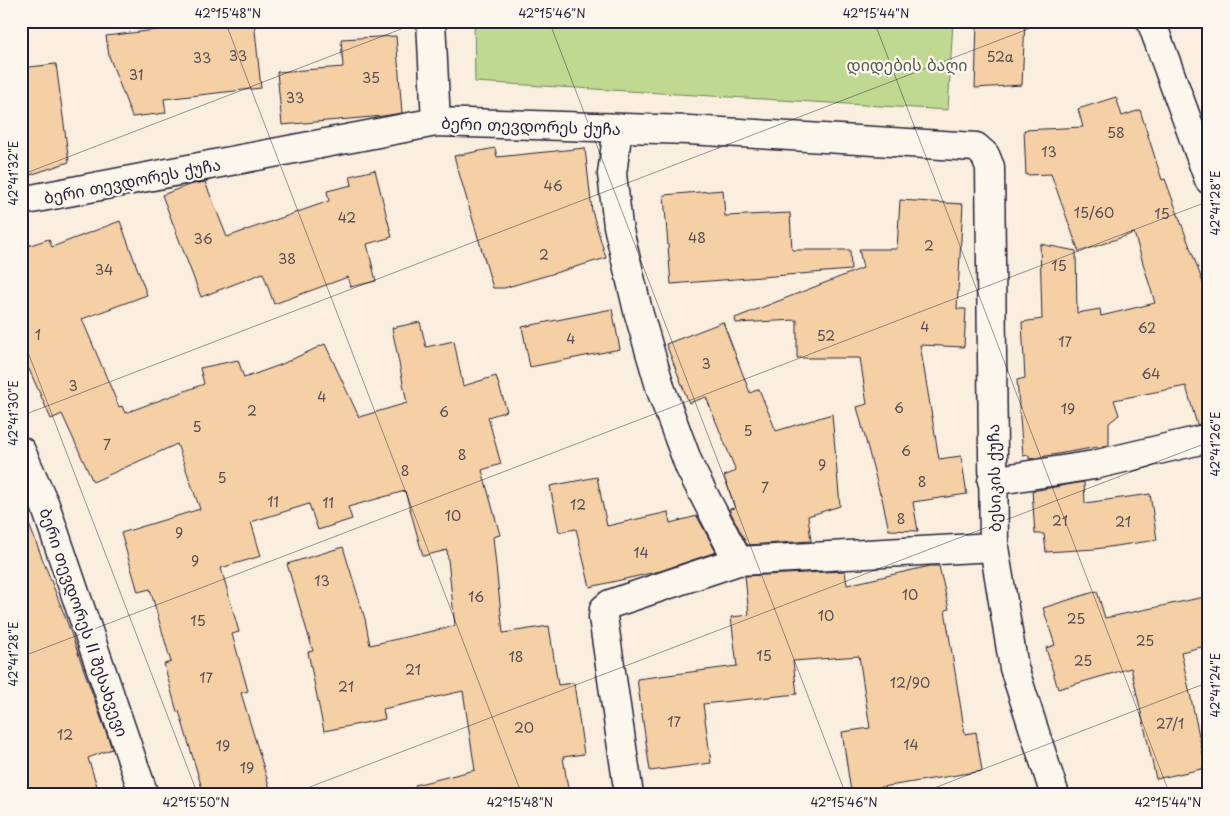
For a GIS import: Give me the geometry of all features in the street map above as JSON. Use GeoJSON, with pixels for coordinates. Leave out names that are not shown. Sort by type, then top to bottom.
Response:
{"type":"FeatureCollection","features":[{"type":"Feature","properties":{"kind":"street"},"geometry":{"type":"LineString","coordinates":[[431,21],[436,122]]}},
{"type":"Feature","properties":{"kind":"street"},"geometry":{"type":"LineString","coordinates":[[1151,21],[1209,180]]}},
{"type":"Feature","properties":{"kind":"street","name":"ბერი თევდორეს ქუჩა"},"geometry":{"type":"LineString","coordinates":[[21,201],[436,122],[688,130],[976,147],[985,155]]}},
{"type":"Feature","properties":{"kind":"street"},"geometry":{"type":"LineString","coordinates":[[618,128],[612,174],[618,226],[638,311],[661,390],[690,468],[738,561]]}},
{"type":"Feature","properties":{"kind":"street","name":"ბესიკის ქუჩა"},"geometry":{"type":"LineString","coordinates":[[985,155],[990,167],[994,546],[1014,668],[1055,795]]}},
{"type":"Feature","properties":{"kind":"street"},"geometry":{"type":"LineString","coordinates":[[992,481],[1094,465],[1209,438]]}},
{"type":"Feature","properties":{"kind":"street","name":"ბერი თევდორეს II შესახვევი"},"geometry":{"type":"LineString","coordinates":[[21,451],[45,505],[144,795]]}},
{"type":"Feature","properties":{"kind":"street"},"geometry":{"type":"LineString","coordinates":[[629,795],[603,617],[604,609],[610,604],[738,561],[994,546]]}},
{"type":"Feature","properties":{"kind":"green space","name":"დიდების ბაღი"},"geometry":{"type":"Polygon","coordinates":[[[474,21],[953,21],[948,110],[475,82],[474,21]]]}},
{"type":"Feature","properties":{"kind":"building"},"geometry":{"type":"Polygon","coordinates":[[[180,21],[254,21],[261,88],[164,99],[166,113],[132,117],[109,56],[106,36],[181,27],[180,21]]]}},
{"type":"Feature","properties":{"kind":"building"},"geometry":{"type":"Polygon","coordinates":[[[977,21],[1025,21],[1022,85],[975,88],[977,21]]]}},
{"type":"Feature","properties":{"kind":"building"},"geometry":{"type":"Polygon","coordinates":[[[396,36],[402,113],[282,125],[277,72],[343,67],[341,39],[396,36]]]}},
{"type":"Feature","properties":{"kind":"building"},"geometry":{"type":"Polygon","coordinates":[[[56,64],[69,162],[21,178],[21,68],[56,64]]]}},
{"type":"Feature","properties":{"kind":"building"},"geometry":{"type":"Polygon","coordinates":[[[1116,97],[1122,116],[1140,110],[1162,180],[1165,179],[1209,299],[1209,423],[1197,425],[1186,386],[1114,400],[1119,415],[1109,423],[1109,445],[1029,459],[1029,455],[1023,456],[1017,380],[1025,378],[1022,322],[1042,319],[1040,244],[1076,251],[1077,313],[1100,309],[1101,316],[1155,303],[1134,233],[1079,252],[1051,174],[1026,175],[1024,130],[1083,127],[1078,109],[1116,97]]]}},
{"type":"Feature","properties":{"kind":"building"},"geometry":{"type":"Polygon","coordinates":[[[495,148],[497,157],[585,148],[592,211],[606,258],[504,288],[493,288],[454,156],[495,148]]]}},
{"type":"Feature","properties":{"kind":"building"},"geometry":{"type":"Polygon","coordinates":[[[375,170],[392,237],[367,244],[376,281],[351,287],[348,277],[274,304],[263,273],[201,297],[162,195],[189,185],[205,182],[227,237],[329,201],[327,191],[352,185],[350,176],[375,170]]]}},
{"type":"Feature","properties":{"kind":"building"},"geometry":{"type":"Polygon","coordinates":[[[723,190],[725,216],[790,213],[792,250],[850,250],[851,270],[671,284],[664,195],[723,190]]]}},
{"type":"Feature","properties":{"kind":"building"},"geometry":{"type":"Polygon","coordinates":[[[900,200],[963,204],[957,309],[966,309],[964,347],[920,345],[939,459],[961,456],[967,494],[913,502],[918,531],[889,530],[857,407],[867,404],[860,358],[797,358],[797,320],[736,323],[735,318],[863,268],[859,249],[897,249],[900,200]]]}},
{"type":"Feature","properties":{"kind":"building"},"geometry":{"type":"Polygon","coordinates":[[[120,221],[147,295],[82,319],[119,407],[122,406],[125,413],[204,384],[200,368],[238,360],[244,378],[280,365],[325,344],[359,417],[407,403],[392,328],[420,322],[426,347],[454,341],[463,386],[496,376],[507,411],[488,417],[501,464],[482,470],[500,535],[493,537],[503,633],[549,626],[558,685],[574,683],[584,754],[563,757],[569,795],[416,795],[415,785],[475,770],[463,691],[383,709],[385,719],[324,731],[308,652],[313,651],[287,564],[343,547],[365,619],[370,645],[455,626],[447,550],[423,556],[405,491],[348,507],[352,519],[318,530],[309,504],[251,522],[261,556],[221,568],[239,632],[232,634],[248,691],[241,693],[272,795],[204,795],[179,711],[177,712],[164,664],[171,662],[150,589],[138,592],[121,533],[200,509],[177,444],[93,482],[62,414],[51,419],[29,369],[21,373],[21,248],[49,239],[52,247],[120,221]]]}},
{"type":"Feature","properties":{"kind":"building"},"geometry":{"type":"Polygon","coordinates":[[[612,309],[620,349],[530,367],[522,327],[612,309]]]}},
{"type":"Feature","properties":{"kind":"building"},"geometry":{"type":"Polygon","coordinates":[[[723,322],[750,393],[759,389],[776,431],[832,414],[840,506],[808,516],[811,541],[747,545],[729,509],[735,508],[724,476],[736,471],[706,397],[689,403],[666,344],[723,322]]]}},
{"type":"Feature","properties":{"kind":"building"},"geometry":{"type":"Polygon","coordinates":[[[597,477],[607,526],[668,512],[670,523],[697,516],[716,552],[660,571],[590,587],[576,529],[559,532],[550,486],[597,477]]]}},
{"type":"Feature","properties":{"kind":"building"},"geometry":{"type":"Polygon","coordinates":[[[1084,482],[1085,503],[1150,494],[1157,540],[1095,549],[1046,552],[1044,534],[1035,534],[1032,491],[1084,482]]]}},
{"type":"Feature","properties":{"kind":"building"},"geometry":{"type":"Polygon","coordinates":[[[21,509],[23,509],[66,619],[112,749],[88,758],[100,795],[21,795],[21,509]]]}},
{"type":"Feature","properties":{"kind":"building"},"geometry":{"type":"Polygon","coordinates":[[[930,566],[939,566],[949,609],[945,610],[965,734],[976,732],[982,771],[851,792],[842,732],[870,728],[859,656],[793,661],[797,694],[703,704],[711,763],[650,771],[637,679],[737,666],[731,617],[749,615],[745,576],[845,571],[847,585],[930,566]]]}},
{"type":"Feature","properties":{"kind":"building"},"geometry":{"type":"Polygon","coordinates":[[[1097,591],[1105,618],[1209,596],[1209,645],[1181,652],[1206,768],[1156,779],[1131,668],[1058,689],[1046,648],[1055,645],[1043,608],[1097,591]]]}}]}
